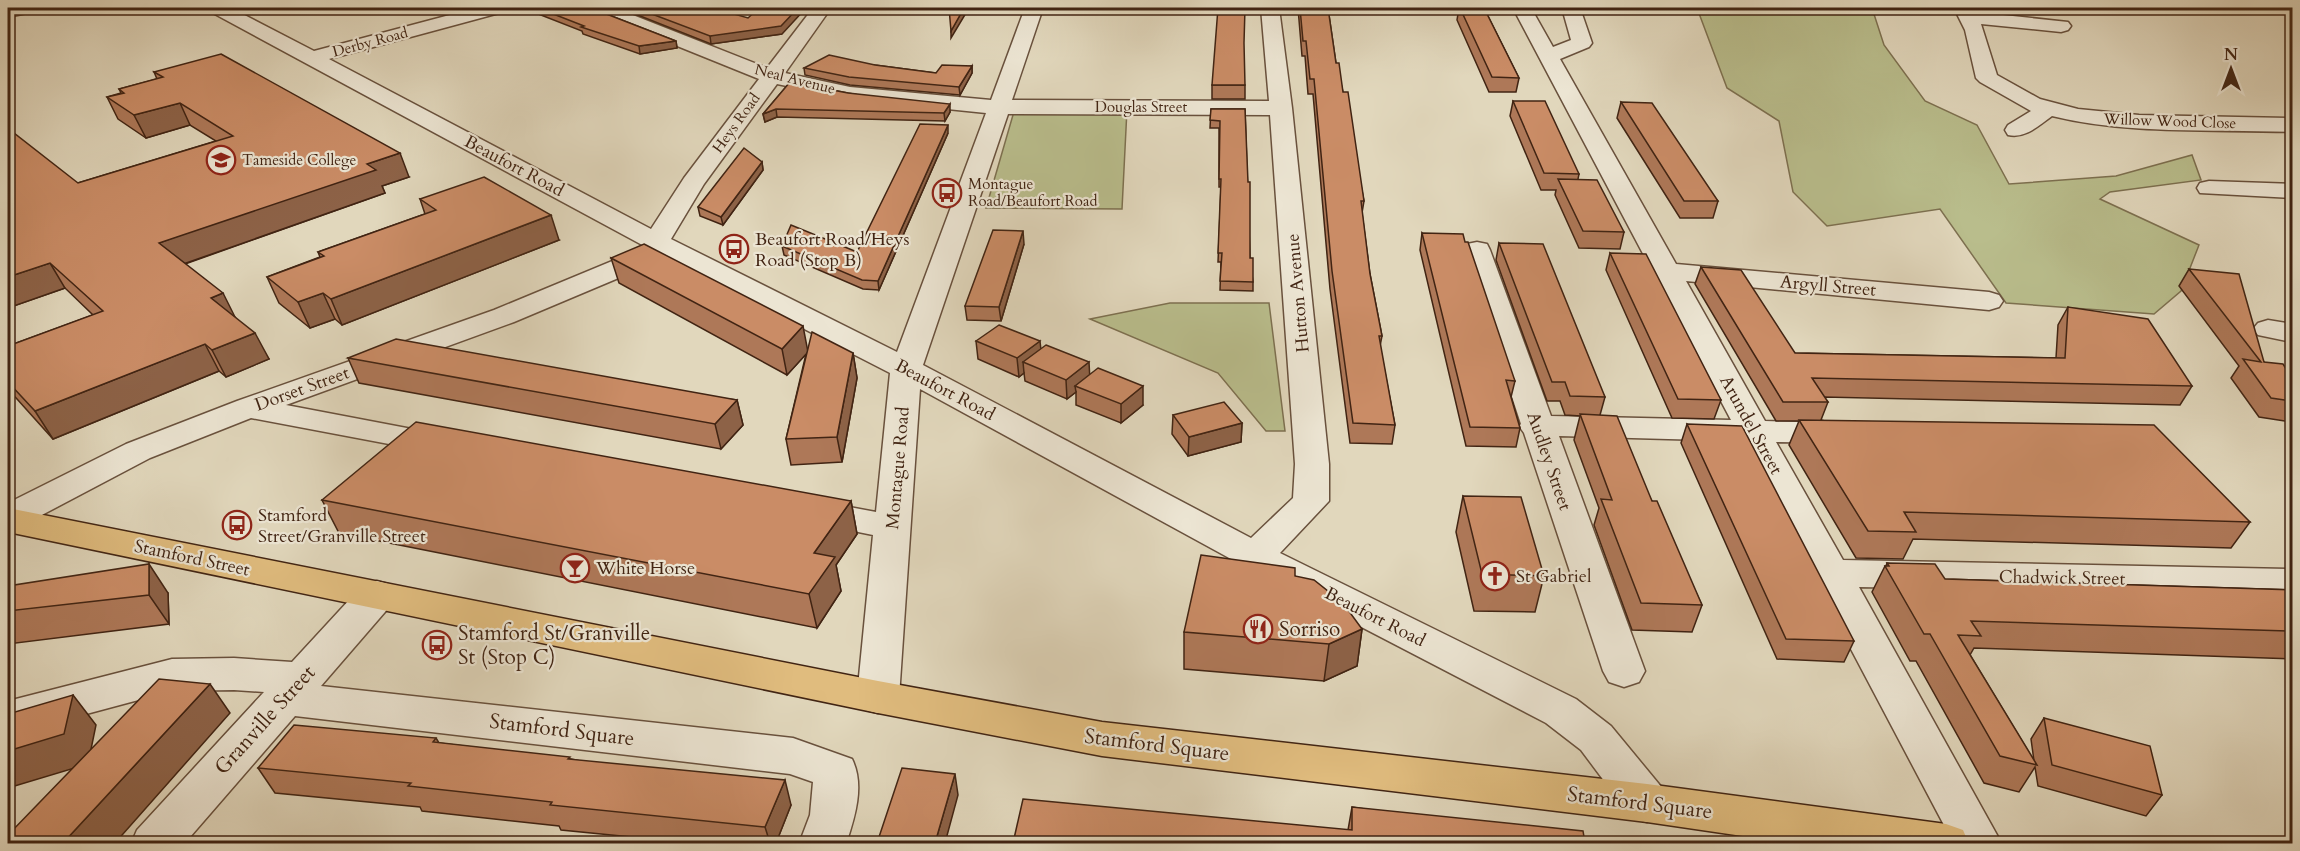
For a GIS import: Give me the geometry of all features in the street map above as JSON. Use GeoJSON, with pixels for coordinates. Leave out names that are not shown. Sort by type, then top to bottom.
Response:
{"type":"FeatureCollection","features":[{"type":"Feature","properties":{"kind":"highway","name":"Stamford Street"},"geometry":{"type":"LineString","coordinates":[[8,519],[377,595]]}},
{"type":"Feature","properties":{"kind":"highway","name":"Stamford Square"},"geometry":{"type":"LineString","coordinates":[[377,595],[878,697],[1102,739],[1647,802],[1946,843]]}},
{"type":"Feature","properties":{"kind":"street"},"geometry":{"type":"LineString","coordinates":[[8,11],[25,8]]}},
{"type":"Feature","properties":{"kind":"street","name":"Beaufort Road"},"geometry":{"type":"LineString","coordinates":[[218,8],[314,57],[662,245],[906,369],[1255,556],[1562,711],[1596,738],[1647,802]]}},
{"type":"Feature","properties":{"kind":"street","name":"Derby Road"},"geometry":{"type":"LineString","coordinates":[[314,57],[496,8]]}},
{"type":"Feature","properties":{"kind":"street","name":"Neal Avenue"},"geometry":{"type":"LineString","coordinates":[[600,8],[770,76],[850,93],[916,101],[1000,106]]}},
{"type":"Feature","properties":{"kind":"street","name":"Heys Road"},"geometry":{"type":"LineString","coordinates":[[662,245],[693,183],[822,8]]}},
{"type":"Feature","properties":{"kind":"street","name":"Montague Road"},"geometry":{"type":"LineString","coordinates":[[878,697],[906,369],[1034,8]]}},
{"type":"Feature","properties":{"kind":"street","name":"Hutton Avenue"},"geometry":{"type":"LineString","coordinates":[[1255,556],[1311,501],[1312,464],[1270,8]]}},
{"type":"Feature","properties":{"kind":"street","name":"Arundel Street"},"geometry":{"type":"LineString","coordinates":[[1522,8],[1979,843]]}},
{"type":"Feature","properties":{"kind":"street"},"geometry":{"type":"LineString","coordinates":[[1549,56],[1582,43],[1571,8]]}},
{"type":"Feature","properties":{"kind":"street","name":"Willow Wood Close"},"geometry":{"type":"LineString","coordinates":[[1966,12],[2061,26]]}},
{"type":"Feature","properties":{"kind":"street","name":"Willow Wood Close"},"geometry":{"type":"LineString","coordinates":[[1966,12],[1975,30],[1987,78],[2008,92],[2048,109],[2102,120],[2292,125]]}},
{"type":"Feature","properties":{"kind":"street","name":"Douglas Street"},"geometry":{"type":"LineString","coordinates":[[1000,106],[1281,108]]}},
{"type":"Feature","properties":{"kind":"street"},"geometry":{"type":"LineString","coordinates":[[2016,130],[2048,109]]}},
{"type":"Feature","properties":{"kind":"street"},"geometry":{"type":"LineString","coordinates":[[2209,188],[2292,191]]}},
{"type":"Feature","properties":{"kind":"street","name":"Dorset Street"},"geometry":{"type":"LineString","coordinates":[[8,519],[138,451],[248,408],[504,316],[662,245]]}},
{"type":"Feature","properties":{"kind":"street","name":"Audley Street"},"geometry":{"type":"LineString","coordinates":[[1477,250],[1536,426],[1624,671]]}},
{"type":"Feature","properties":{"kind":"street","name":"Argyll Street"},"geometry":{"type":"LineString","coordinates":[[1667,271],[1989,301]]}},
{"type":"Feature","properties":{"kind":"street"},"geometry":{"type":"LineString","coordinates":[[248,408],[471,449]]}},
{"type":"Feature","properties":{"kind":"street"},"geometry":{"type":"LineString","coordinates":[[1536,426],[1755,433],[1873,434]]}},
{"type":"Feature","properties":{"kind":"street"},"geometry":{"type":"LineString","coordinates":[[787,507],[893,527]]}},
{"type":"Feature","properties":{"kind":"street","name":"Chadwick Street"},"geometry":{"type":"LineString","coordinates":[[1832,573],[2292,582]]}},
{"type":"Feature","properties":{"kind":"street","name":"Granville Street"},"geometry":{"type":"LineString","coordinates":[[153,843],[377,595]]}},
{"type":"Feature","properties":{"kind":"street","name":"Stamford Square"},"geometry":{"type":"LineString","coordinates":[[8,718],[172,675],[234,674],[294,688],[793,756],[836,772],[833,815],[822,843]]}},
{"type":"Feature","properties":{"kind":"green space"},"geometry":{"type":"Polygon","coordinates":[[[1697,8],[1872,8],[1884,45],[1925,101],[1977,125],[2009,184],[2116,176],[2192,155],[2201,180],[2110,192],[2100,199],[2199,245],[2181,291],[2154,314],[2006,303],[1940,209],[1827,226],[1793,192],[1779,121],[1727,88],[1697,8]]]}},
{"type":"Feature","properties":{"kind":"green space"},"geometry":{"type":"Polygon","coordinates":[[[1015,108],[1127,109],[1122,209],[986,208],[1015,108]]]}},
{"type":"Feature","properties":{"kind":"green space"},"geometry":{"type":"Polygon","coordinates":[[[1170,303],[1269,303],[1285,431],[1266,431],[1218,373],[1090,319],[1170,303]]]}},
{"type":"Feature","properties":{"kind":"building"},"geometry":{"type":"Polygon","coordinates":[[[538,8],[591,8],[676,41],[639,46],[581,27],[584,26],[538,8]]]}},
{"type":"Feature","properties":{"kind":"building"},"geometry":{"type":"Polygon","coordinates":[[[636,8],[713,8],[748,18],[759,8],[798,8],[781,26],[710,36],[636,8]]]}},
{"type":"Feature","properties":{"kind":"building"},"geometry":{"type":"Polygon","coordinates":[[[949,8],[964,8],[951,31],[949,8]]]}},
{"type":"Feature","properties":{"kind":"building"},"geometry":{"type":"Polygon","coordinates":[[[1218,8],[1245,8],[1245,85],[1212,85],[1218,8]]]}},
{"type":"Feature","properties":{"kind":"building"},"geometry":{"type":"Polygon","coordinates":[[[1300,8],[1328,8],[1336,63],[1339,63],[1343,92],[1348,92],[1364,201],[1361,201],[1370,274],[1395,425],[1353,423],[1332,271],[1314,79],[1310,79],[1300,8]]]}},
{"type":"Feature","properties":{"kind":"building"},"geometry":{"type":"Polygon","coordinates":[[[1460,8],[1484,8],[1519,78],[1492,77],[1460,8]]]}},
{"type":"Feature","properties":{"kind":"building","name":"Tameside College"},"geometry":{"type":"Polygon","coordinates":[[[221,54],[400,153],[367,164],[376,170],[159,243],[223,293],[211,298],[255,333],[212,350],[205,344],[35,411],[8,382],[8,346],[103,311],[50,263],[8,277],[8,131],[10,130],[78,183],[233,136],[180,103],[134,115],[107,97],[124,93],[119,89],[163,77],[154,72],[221,54]]]}},
{"type":"Feature","properties":{"kind":"building"},"geometry":{"type":"Polygon","coordinates":[[[829,55],[875,65],[936,73],[942,65],[972,66],[959,87],[849,77],[804,68],[829,55]]]}},
{"type":"Feature","properties":{"kind":"building"},"geometry":{"type":"Polygon","coordinates":[[[790,82],[848,93],[950,104],[944,113],[776,109],[763,114],[790,82]]]}},
{"type":"Feature","properties":{"kind":"building"},"geometry":{"type":"Polygon","coordinates":[[[1513,101],[1545,101],[1579,174],[1544,173],[1513,101]]]}},
{"type":"Feature","properties":{"kind":"building"},"geometry":{"type":"Polygon","coordinates":[[[1621,102],[1652,103],[1718,201],[1684,201],[1621,102]]]}},
{"type":"Feature","properties":{"kind":"building"},"geometry":{"type":"Polygon","coordinates":[[[1211,109],[1245,109],[1248,182],[1250,182],[1250,258],[1253,258],[1253,282],[1220,281],[1222,253],[1218,253],[1221,179],[1219,179],[1220,121],[1210,120],[1211,109]]]}},
{"type":"Feature","properties":{"kind":"building"},"geometry":{"type":"Polygon","coordinates":[[[920,124],[948,125],[878,281],[862,280],[782,246],[791,225],[857,252],[920,124]]]}},
{"type":"Feature","properties":{"kind":"building"},"geometry":{"type":"Polygon","coordinates":[[[744,148],[762,162],[721,217],[698,207],[744,148]]]}},
{"type":"Feature","properties":{"kind":"building"},"geometry":{"type":"Polygon","coordinates":[[[484,177],[551,215],[331,299],[323,293],[298,302],[267,277],[324,256],[318,252],[436,210],[420,199],[484,177]]]}},
{"type":"Feature","properties":{"kind":"building"},"geometry":{"type":"Polygon","coordinates":[[[1558,179],[1597,180],[1624,232],[1583,231],[1558,179]]]}},
{"type":"Feature","properties":{"kind":"building"},"geometry":{"type":"Polygon","coordinates":[[[993,230],[1023,231],[999,307],[965,306],[993,230]]]}},
{"type":"Feature","properties":{"kind":"building"},"geometry":{"type":"Polygon","coordinates":[[[1422,233],[1463,234],[1465,242],[1468,242],[1515,381],[1506,380],[1520,428],[1470,427],[1422,233]]]}},
{"type":"Feature","properties":{"kind":"building"},"geometry":{"type":"Polygon","coordinates":[[[1499,243],[1543,244],[1605,397],[1570,396],[1565,382],[1552,382],[1499,243]]]}},
{"type":"Feature","properties":{"kind":"building"},"geometry":{"type":"Polygon","coordinates":[[[644,244],[803,326],[782,349],[611,258],[644,244]]]}},
{"type":"Feature","properties":{"kind":"building"},"geometry":{"type":"Polygon","coordinates":[[[1610,253],[1646,254],[1721,400],[1678,399],[1610,253]]]}},
{"type":"Feature","properties":{"kind":"building"},"geometry":{"type":"Polygon","coordinates":[[[1701,267],[1741,270],[1795,353],[2065,358],[2068,307],[2148,319],[2192,386],[1812,378],[1828,402],[1783,402],[1701,267]]]}},
{"type":"Feature","properties":{"kind":"building"},"geometry":{"type":"Polygon","coordinates":[[[2189,269],[2239,274],[2264,362],[2283,364],[2292,378],[2292,401],[2271,398],[2243,359],[2261,362],[2189,269]]]}},
{"type":"Feature","properties":{"kind":"building"},"geometry":{"type":"Polygon","coordinates":[[[999,325],[1040,341],[1017,358],[976,341],[999,325]]]}},
{"type":"Feature","properties":{"kind":"building"},"geometry":{"type":"Polygon","coordinates":[[[812,332],[853,353],[837,437],[786,439],[812,332]]]}},
{"type":"Feature","properties":{"kind":"building"},"geometry":{"type":"Polygon","coordinates":[[[396,339],[737,400],[715,424],[348,358],[396,339]]]}},
{"type":"Feature","properties":{"kind":"building"},"geometry":{"type":"Polygon","coordinates":[[[1046,345],[1089,362],[1066,380],[1023,362],[1046,345]]]}},
{"type":"Feature","properties":{"kind":"building"},"geometry":{"type":"Polygon","coordinates":[[[1098,368],[1143,386],[1121,404],[1075,386],[1098,368]]]}},
{"type":"Feature","properties":{"kind":"building"},"geometry":{"type":"Polygon","coordinates":[[[1224,402],[1242,423],[1189,437],[1173,415],[1224,402]]]}},
{"type":"Feature","properties":{"kind":"building"},"geometry":{"type":"Polygon","coordinates":[[[1580,414],[1617,416],[1652,501],[1657,501],[1702,605],[1641,603],[1601,499],[1612,500],[1580,414]]]}},
{"type":"Feature","properties":{"kind":"building"},"geometry":{"type":"Polygon","coordinates":[[[1799,420],[2154,425],[2250,522],[1904,512],[1916,532],[1868,531],[1799,420]]]}},
{"type":"Feature","properties":{"kind":"building"},"geometry":{"type":"Polygon","coordinates":[[[416,422],[851,501],[814,553],[835,557],[809,594],[322,500],[416,422]]]}},
{"type":"Feature","properties":{"kind":"building"},"geometry":{"type":"Polygon","coordinates":[[[1687,424],[1742,426],[1854,641],[1786,639],[1687,424]]]}},
{"type":"Feature","properties":{"kind":"building"},"geometry":{"type":"Polygon","coordinates":[[[1463,496],[1521,497],[1544,576],[1482,574],[1463,496]]]}},
{"type":"Feature","properties":{"kind":"building"},"geometry":{"type":"Polygon","coordinates":[[[1201,555],[1295,568],[1295,576],[1314,580],[1343,603],[1362,629],[1329,644],[1184,632],[1201,555]]]}},
{"type":"Feature","properties":{"kind":"building"},"geometry":{"type":"Polygon","coordinates":[[[1887,563],[1935,564],[1945,579],[2292,590],[2292,631],[1971,621],[1981,636],[1958,635],[2037,765],[2000,756],[1930,634],[1924,634],[1885,566],[1889,566],[1887,563]]]}},
{"type":"Feature","properties":{"kind":"building"},"geometry":{"type":"Polygon","coordinates":[[[149,564],[149,595],[8,611],[8,586],[149,564]]]}},
{"type":"Feature","properties":{"kind":"building"},"geometry":{"type":"Polygon","coordinates":[[[159,679],[210,684],[63,843],[8,843],[8,835],[159,679]]]}},
{"type":"Feature","properties":{"kind":"building"},"geometry":{"type":"Polygon","coordinates":[[[73,695],[64,734],[8,751],[8,714],[73,695]]]}},
{"type":"Feature","properties":{"kind":"building"},"geometry":{"type":"Polygon","coordinates":[[[2044,718],[2150,746],[2162,795],[2052,765],[2044,718]]]}},
{"type":"Feature","properties":{"kind":"building"},"geometry":{"type":"Polygon","coordinates":[[[294,725],[436,738],[433,742],[570,757],[568,759],[785,780],[765,827],[550,805],[552,802],[408,786],[411,783],[258,768],[294,725]]]}},
{"type":"Feature","properties":{"kind":"building"},"geometry":{"type":"Polygon","coordinates":[[[902,768],[955,774],[935,843],[877,843],[902,768]]]}},
{"type":"Feature","properties":{"kind":"building"},"geometry":{"type":"Polygon","coordinates":[[[1023,799],[1352,830],[1352,807],[1583,831],[1585,843],[1013,843],[1023,799]]]}},
{"type":"Feature","properties":{"kind":"place","name":"Tameside College"},"geometry":{"type":"Point","coordinates":[221,160]}},
{"type":"Feature","properties":{"kind":"place","name":"Montague Road/Beaufort Road"},"geometry":{"type":"Point","coordinates":[947,193]}},
{"type":"Feature","properties":{"kind":"place","name":"Beaufort Road/Heys Road (Stop B)"},"geometry":{"type":"Point","coordinates":[734,249]}},
{"type":"Feature","properties":{"kind":"place","name":"Stamford Street/Granville Street"},"geometry":{"type":"Point","coordinates":[237,525]}},
{"type":"Feature","properties":{"kind":"place","name":"White Horse"},"geometry":{"type":"Point","coordinates":[575,568]}},
{"type":"Feature","properties":{"kind":"place","name":"St Gabriel"},"geometry":{"type":"Point","coordinates":[1495,576]}},
{"type":"Feature","properties":{"kind":"place","name":"Sorriso"},"geometry":{"type":"Point","coordinates":[1258,629]}},
{"type":"Feature","properties":{"kind":"place","name":"Stamford St/Granville St (Stop C)"},"geometry":{"type":"Point","coordinates":[437,645]}}]}
